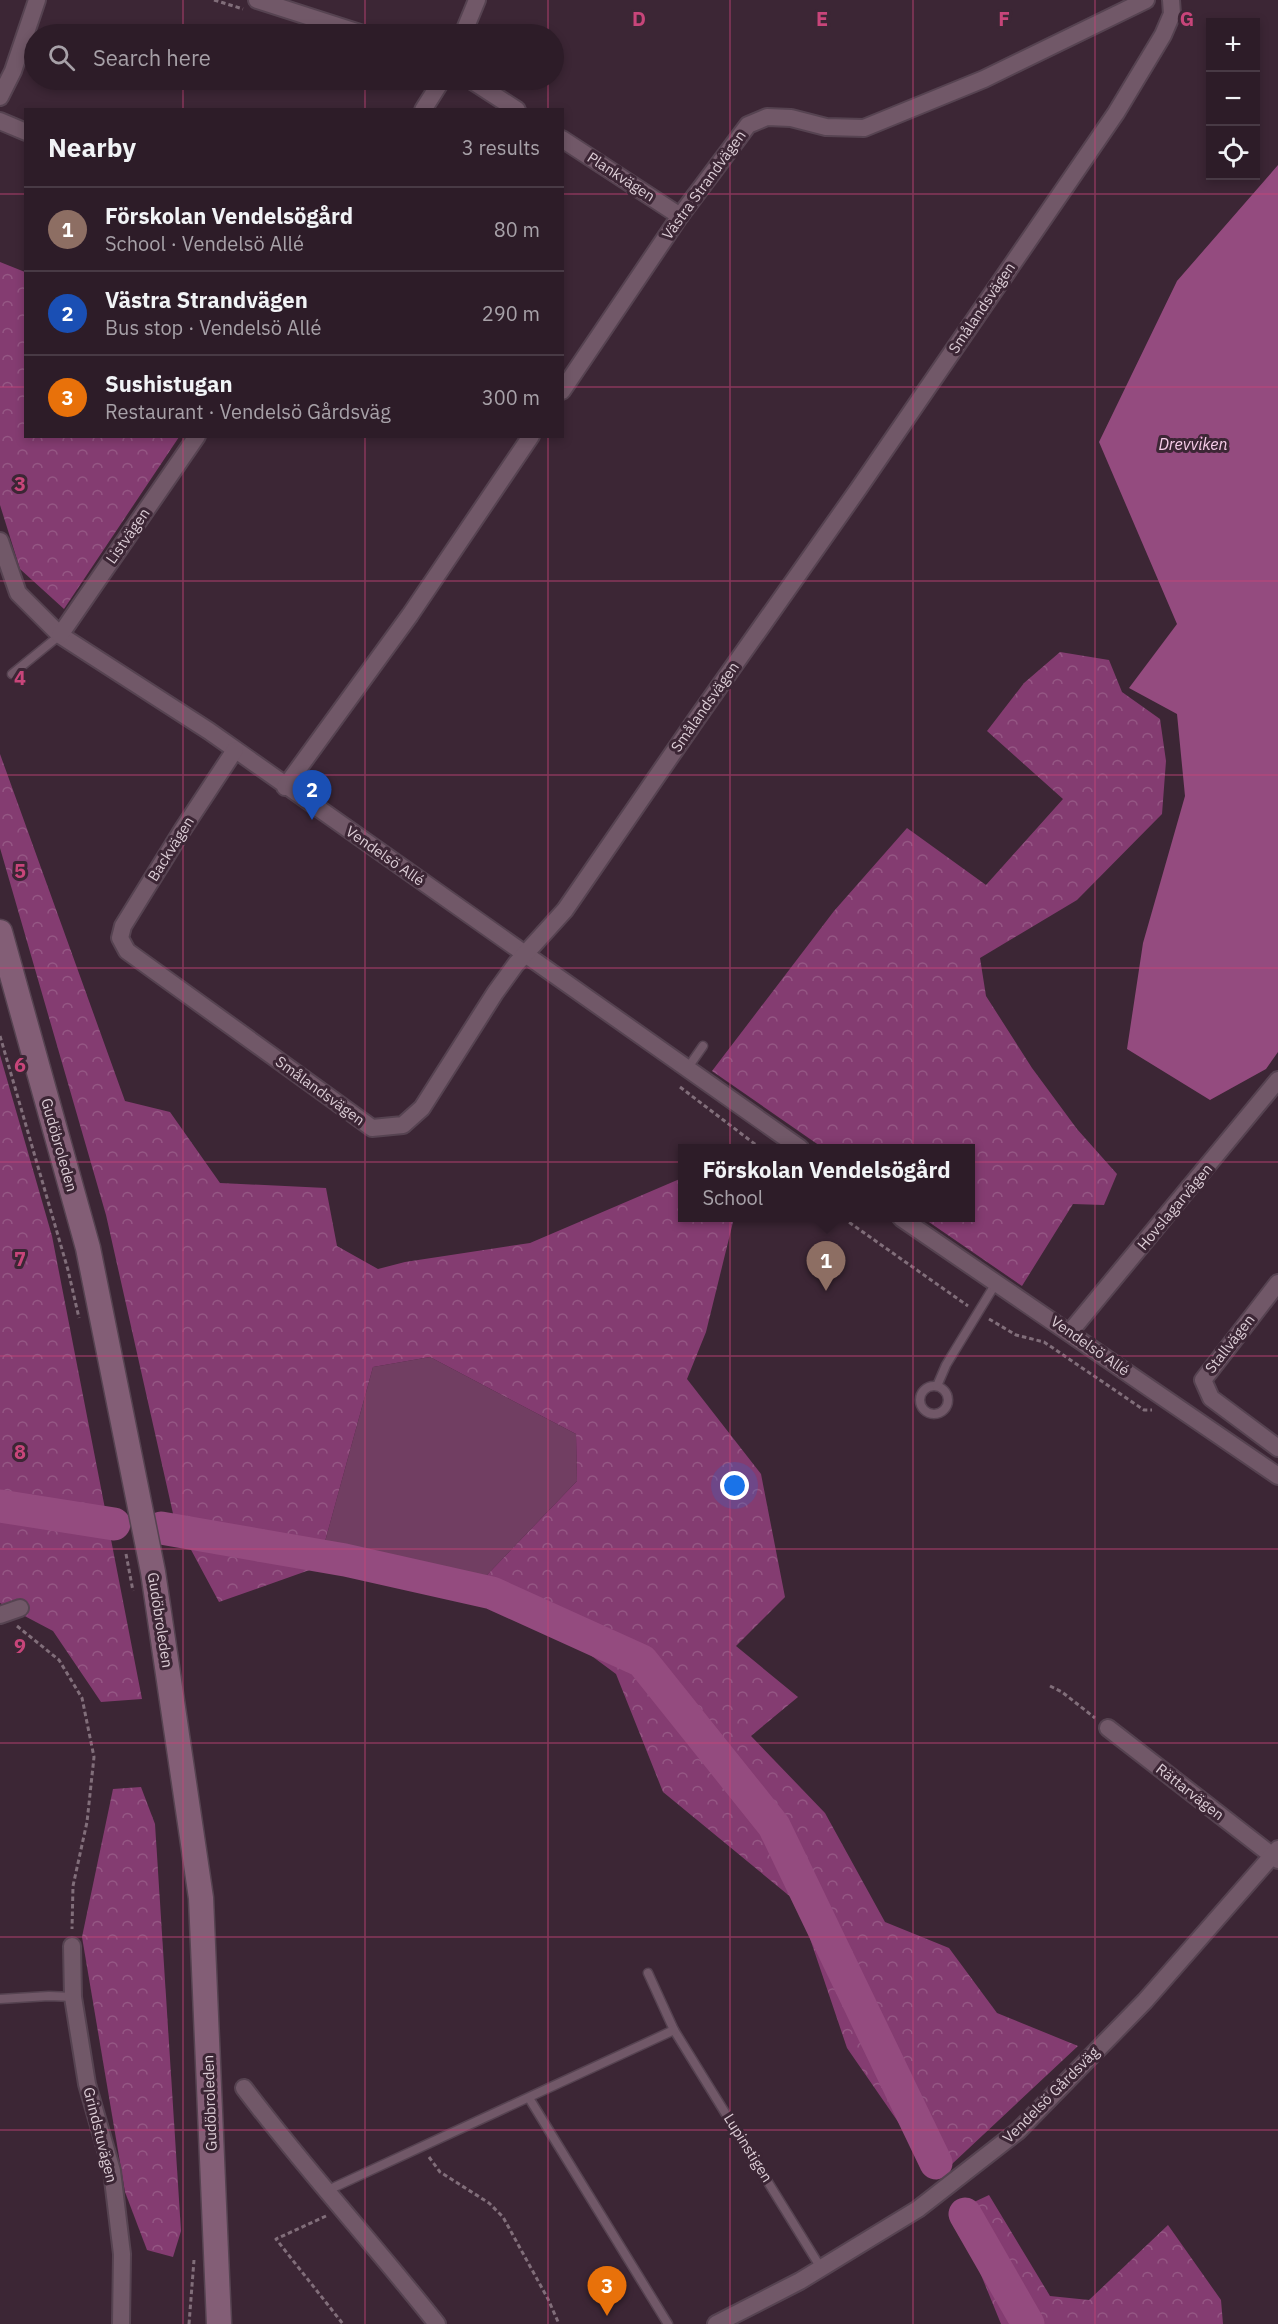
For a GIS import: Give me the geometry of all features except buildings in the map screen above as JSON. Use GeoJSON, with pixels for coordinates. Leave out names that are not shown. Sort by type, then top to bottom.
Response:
{"type":"FeatureCollection","features":[{"type":"Feature","properties":{"kind":"main road","name":"Gudöbroleden"},"geometry":{"type":"LineString","coordinates":[[0,932],[88,1248],[153,1572],[201,1898],[219,2324]]}},
{"type":"Feature","properties":{"kind":"street"},"geometry":{"type":"LineString","coordinates":[[29,24],[37,0]]}},
{"type":"Feature","properties":{"kind":"street"},"geometry":{"type":"LineString","coordinates":[[256,0],[332,24]]}},
{"type":"Feature","properties":{"kind":"street"},"geometry":{"type":"LineString","coordinates":[[467,24],[477,0]]}},
{"type":"Feature","properties":{"kind":"street","name":"Västra Strandvägen"},"geometry":{"type":"LineString","coordinates":[[564,388],[680,216],[748,125],[767,117],[791,117],[826,127],[864,128],[984,79],[1146,0]]}},
{"type":"Feature","properties":{"kind":"street","name":"Smålandsvägen"},"geometry":{"type":"LineString","coordinates":[[127,951],[372,1128],[403,1125],[422,1108],[495,993],[565,910],[859,488],[1116,113],[1163,34],[1172,14],[1171,0]]}},
{"type":"Feature","properties":{"kind":"street"},"geometry":{"type":"LineString","coordinates":[[0,97],[13,71],[24,38]]}},
{"type":"Feature","properties":{"kind":"street"},"geometry":{"type":"LineString","coordinates":[[424,108],[436,90]]}},
{"type":"Feature","properties":{"kind":"street"},"geometry":{"type":"LineString","coordinates":[[486,90],[514,108]]}},
{"type":"Feature","properties":{"kind":"street"},"geometry":{"type":"LineString","coordinates":[[0,121],[24,131]]}},
{"type":"Feature","properties":{"kind":"street","name":"Plankvägen"},"geometry":{"type":"LineString","coordinates":[[564,140],[680,216]]}},
{"type":"Feature","properties":{"kind":"street","name":"Listvägen"},"geometry":{"type":"LineString","coordinates":[[60,635],[196,438]]}},
{"type":"Feature","properties":{"kind":"street"},"geometry":{"type":"LineString","coordinates":[[285,787],[410,615],[530,438]]}},
{"type":"Feature","properties":{"kind":"street","name":"Vendelsö Allé"},"geometry":{"type":"LineString","coordinates":[[0,541],[18,593],[60,635],[209,731],[285,787],[526,954],[793,1144]]}},
{"type":"Feature","properties":{"kind":"street","name":"Backvägen"},"geometry":{"type":"LineString","coordinates":[[127,951],[120,938],[123,926],[235,750]]}},
{"type":"Feature","properties":{"kind":"street","name":"Hovslagarvägen"},"geometry":{"type":"LineString","coordinates":[[1070,1332],[1278,1080]]}},
{"type":"Feature","properties":{"kind":"street","name":"Vendelsö Allé"},"geometry":{"type":"LineString","coordinates":[[907,1222],[1278,1476]]}},
{"type":"Feature","properties":{"kind":"street","name":"Stallvägen"},"geometry":{"type":"LineString","coordinates":[[1278,1283],[1203,1380],[1211,1398],[1278,1448]]}},
{"type":"Feature","properties":{"kind":"street"},"geometry":{"type":"LineString","coordinates":[[0,1615],[20,1608]]}},
{"type":"Feature","properties":{"kind":"street","name":"Rättarvägen"},"geometry":{"type":"LineString","coordinates":[[1108,1728],[1276,1855]]}},
{"type":"Feature","properties":{"kind":"street","name":"Vendelsö Gårdsväg"},"geometry":{"type":"LineString","coordinates":[[716,2324],[821,2268],[918,2209],[1018,2131],[1144,2001],[1276,1855]]}},
{"type":"Feature","properties":{"kind":"street","name":"Grindstuvägen"},"geometry":{"type":"LineString","coordinates":[[72,1946],[73,1997],[87,2084],[112,2171],[122,2254],[121,2324]]}},
{"type":"Feature","properties":{"kind":"street"},"geometry":{"type":"LineString","coordinates":[[244,2088],[437,2324]]}},
{"type":"Feature","properties":{"kind":"lane"},"geometry":{"type":"LineString","coordinates":[[12,675],[60,635]]}},
{"type":"Feature","properties":{"kind":"lane"},"geometry":{"type":"LineString","coordinates":[[687,1069],[704,1046]]}},
{"type":"Feature","properties":{"kind":"lane"},"geometry":{"type":"LineString","coordinates":[[937,1386],[946,1365],[996,1282]]}},
{"type":"Feature","properties":{"kind":"lane","name":"Lupinstigen"},"geometry":{"type":"LineString","coordinates":[[648,1973],[674,2030],[821,2268]]}},
{"type":"Feature","properties":{"kind":"lane"},"geometry":{"type":"LineString","coordinates":[[0,1999],[73,1997]]}},
{"type":"Feature","properties":{"kind":"lane"},"geometry":{"type":"LineString","coordinates":[[326,2191],[674,2030]]}},
{"type":"Feature","properties":{"kind":"lane"},"geometry":{"type":"LineString","coordinates":[[529,2098],[668,2324]]}},
{"type":"Feature","properties":{"kind":"path"},"geometry":{"type":"LineString","coordinates":[[0,1036],[68,1270],[81,1327]]}},
{"type":"Feature","properties":{"kind":"path"},"geometry":{"type":"LineString","coordinates":[[849,1222],[978,1312],[1016,1335],[1044,1342],[1144,1410],[1156,1411],[1167,1401]]}},
{"type":"Feature","properties":{"kind":"path"},"geometry":{"type":"LineString","coordinates":[[124,1546],[133,1592]]}},
{"type":"Feature","properties":{"kind":"path"},"geometry":{"type":"LineString","coordinates":[[15,1625],[59,1660],[82,1698],[94,1757],[87,1822],[73,1886],[72,1946]]}},
{"type":"Feature","properties":{"kind":"path"},"geometry":{"type":"LineString","coordinates":[[1050,1686],[1062,1692],[1108,1728]]}},
{"type":"Feature","properties":{"kind":"path"},"geometry":{"type":"LineString","coordinates":[[422,2148],[440,2172],[489,2203],[503,2217],[548,2299],[559,2324]]}},
{"type":"Feature","properties":{"kind":"path"},"geometry":{"type":"LineString","coordinates":[[341,2209],[276,2239],[343,2324]]}},
{"type":"Feature","properties":{"kind":"path"},"geometry":{"type":"LineString","coordinates":[[189,2324],[194,2258]]}},
{"type":"Feature","properties":{"kind":"shaded area"},"geometry":{"type":"Polygon","coordinates":[[[430,1357],[576,1434],[577,1481],[485,1577],[318,1567],[373,1367],[430,1357]]]}},
{"type":"Feature","properties":{"kind":"green space"},"geometry":{"type":"Polygon","coordinates":[[[0,262],[24,272],[24,438],[178,438],[64,609],[20,569],[0,505],[0,262]]]}},
{"type":"Feature","properties":{"kind":"green space"},"geometry":{"type":"Polygon","coordinates":[[[1060,652],[1109,660],[1122,692],[1160,719],[1166,761],[1162,814],[1077,900],[980,958],[986,996],[1032,1068],[1077,1129],[1117,1174],[1104,1205],[1073,1204],[1022,1286],[929,1222],[975,1222],[975,1144],[817,1144],[712,1071],[834,911],[907,828],[986,885],[1063,799],[987,731],[1024,683],[1060,652]]]}},
{"type":"Feature","properties":{"kind":"green space"},"geometry":{"type":"Polygon","coordinates":[[[0,754],[125,1101],[170,1112],[220,1183],[326,1188],[337,1246],[378,1269],[405,1262],[530,1243],[678,1180],[678,1222],[733,1222],[706,1332],[687,1379],[761,1474],[785,1597],[736,1646],[798,1697],[751,1736],[825,1813],[885,1922],[949,1948],[997,2013],[1078,2046],[952,2164],[912,2142],[847,2048],[798,1903],[663,1792],[616,1674],[485,1577],[577,1481],[576,1434],[430,1357],[373,1367],[318,1567],[219,1602],[174,1518],[106,1215],[0,848],[0,754]]]}},
{"type":"Feature","properties":{"kind":"green space"},"geometry":{"type":"Polygon","coordinates":[[[0,1055],[52,1236],[142,1699],[101,1702],[53,1631],[0,1603],[0,1055]]]}},
{"type":"Feature","properties":{"kind":"green space"},"geometry":{"type":"Polygon","coordinates":[[[141,1787],[155,1824],[181,2231],[173,2257],[147,2250],[125,2192],[82,1937],[113,1789],[141,1787]]]}},
{"type":"Feature","properties":{"kind":"green space"},"geometry":{"type":"Polygon","coordinates":[[[989,2195],[1050,2296],[1089,2300],[1168,2225],[1221,2300],[1223,2324],[1001,2324],[955,2211],[989,2195]]]}},
{"type":"Feature","properties":{"kind":"water","name":"Drevviken"},"geometry":{"type":"Polygon","coordinates":[[[1278,165],[1278,1052],[1266,1069],[1210,1100],[1127,1049],[1143,943],[1185,796],[1177,714],[1129,688],[1177,624],[1099,442],[1177,281],[1278,165]]]}},
{"type":"Feature","properties":{"kind":"waterway"},"geometry":{"type":"LineString","coordinates":[[0,1506],[114,1524]]}},
{"type":"Feature","properties":{"kind":"waterway"},"geometry":{"type":"LineString","coordinates":[[161,1528],[345,1560],[492,1593],[642,1661],[774,1826],[936,2163]]}},
{"type":"Feature","properties":{"kind":"waterway"},"geometry":{"type":"LineString","coordinates":[[965,2214],[1028,2324]]}},
{"type":"Feature","properties":{"kind":"place","name":"Västra Strandvägen"},"geometry":{"type":"Point","coordinates":[312,820]}},
{"type":"Feature","properties":{"kind":"place","name":"Förskolan Vendelsögård"},"geometry":{"type":"Point","coordinates":[826,1291]}},
{"type":"Feature","properties":{"kind":"place","name":"Sushistugan"},"geometry":{"type":"Point","coordinates":[607,2316]}}]}
